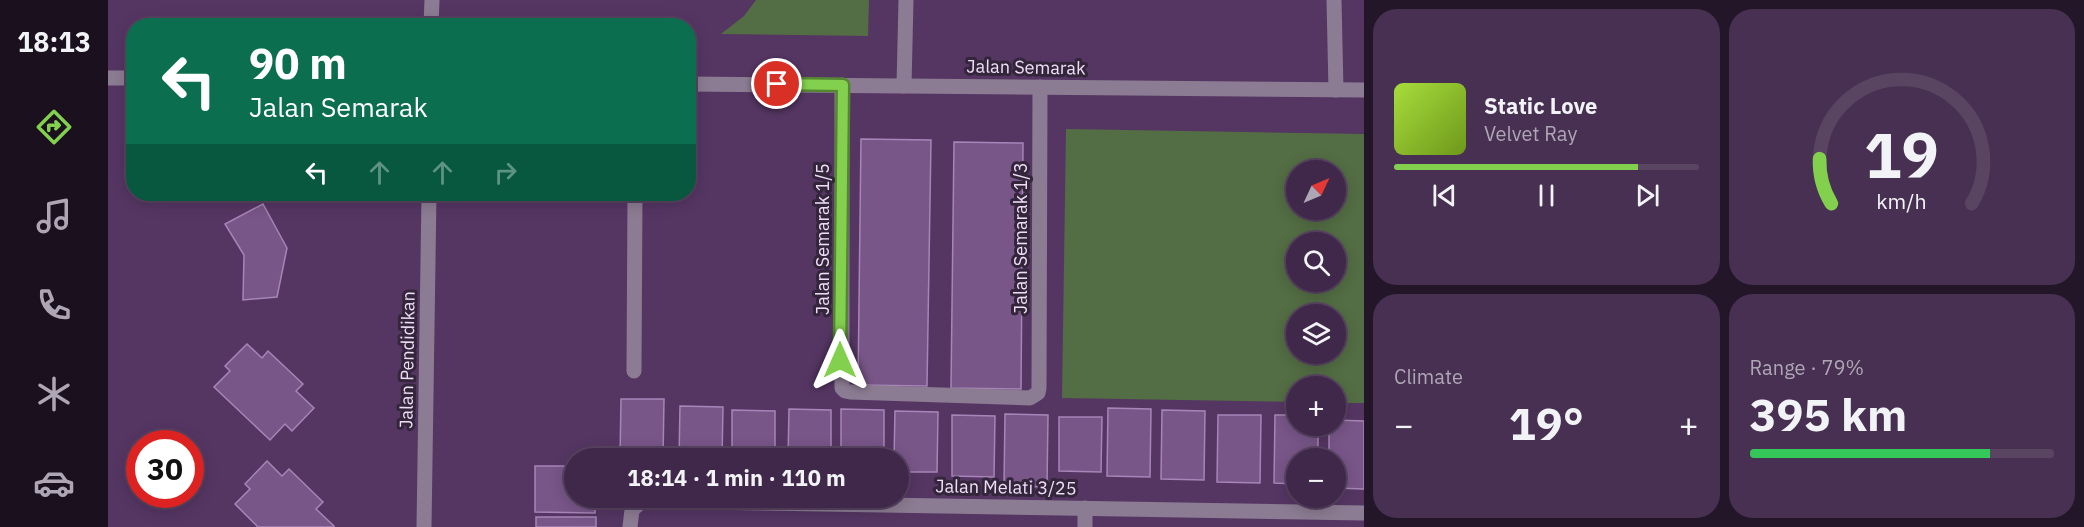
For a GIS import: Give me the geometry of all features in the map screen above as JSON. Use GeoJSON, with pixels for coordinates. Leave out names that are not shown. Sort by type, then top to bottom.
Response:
{"type":"FeatureCollection","features":[{"type":"Feature","properties":{"kind":"street"},"geometry":{"type":"LineString","coordinates":[[431,18],[432,0]]}},
{"type":"Feature","properties":{"kind":"street"},"geometry":{"type":"LineString","coordinates":[[904,86],[906,0]]}},
{"type":"Feature","properties":{"kind":"street"},"geometry":{"type":"LineString","coordinates":[[1334,0],[1336,90]]}},
{"type":"Feature","properties":{"kind":"street"},"geometry":{"type":"LineString","coordinates":[[108,78],[126,78]]}},
{"type":"Feature","properties":{"kind":"street","name":"Jalan Semarak"},"geometry":{"type":"LineString","coordinates":[[696,84],[1364,90]]}},
{"type":"Feature","properties":{"kind":"street","name":"Jalan Semarak 1/5"},"geometry":{"type":"LineString","coordinates":[[843,85],[840,383],[845,391],[1030,398],[1038,393],[1039,388]]}},
{"type":"Feature","properties":{"kind":"street","name":"Jalan Semarak 1/3"},"geometry":{"type":"LineString","coordinates":[[1039,388],[1040,87]]}},
{"type":"Feature","properties":{"kind":"street","name":"Jalan Pendidikan"},"geometry":{"type":"LineString","coordinates":[[424,527],[429,201]]}},
{"type":"Feature","properties":{"kind":"street"},"geometry":{"type":"LineString","coordinates":[[634,371],[635,201]]}},
{"type":"Feature","properties":{"kind":"street","name":"Jalan Melati 3/25"},"geometry":{"type":"LineString","coordinates":[[630,527],[632,510],[642,501],[1364,513]]}},
{"type":"Feature","properties":{"kind":"street"},"geometry":{"type":"LineString","coordinates":[[1085,508],[1085,527]]}},
{"type":"Feature","properties":{"kind":"green space"},"geometry":{"type":"Polygon","coordinates":[[[756,0],[869,0],[868,36],[721,34],[744,16],[756,0]]]}},
{"type":"Feature","properties":{"kind":"green space"},"geometry":{"type":"Polygon","coordinates":[[[1066,129],[1364,134],[1364,403],[1346,403],[1346,376],[1286,376],[1286,402],[1062,398],[1066,129]]]}},
{"type":"Feature","properties":{"kind":"building"},"geometry":{"type":"Polygon","coordinates":[[[861,139],[931,140],[927,386],[858,385],[861,139]]]}},
{"type":"Feature","properties":{"kind":"building"},"geometry":{"type":"Polygon","coordinates":[[[954,142],[1023,143],[1021,389],[951,388],[954,142]]]}},
{"type":"Feature","properties":{"kind":"building"},"geometry":{"type":"Polygon","coordinates":[[[263,204],[287,248],[277,297],[243,300],[244,255],[225,224],[263,204]]]}},
{"type":"Feature","properties":{"kind":"building"},"geometry":{"type":"Polygon","coordinates":[[[247,344],[262,358],[268,351],[303,384],[296,391],[314,408],[292,431],[285,424],[270,440],[214,387],[230,371],[225,366],[247,344]]]}},
{"type":"Feature","properties":{"kind":"building"},"geometry":{"type":"Polygon","coordinates":[[[621,399],[664,399],[663,448],[620,448],[621,399]]]}},
{"type":"Feature","properties":{"kind":"building"},"geometry":{"type":"Polygon","coordinates":[[[680,406],[723,407],[722,448],[679,448],[680,406]]]}},
{"type":"Feature","properties":{"kind":"building"},"geometry":{"type":"Polygon","coordinates":[[[1108,408],[1151,409],[1150,477],[1107,476],[1108,408]]]}},
{"type":"Feature","properties":{"kind":"building"},"geometry":{"type":"Polygon","coordinates":[[[789,409],[831,410],[831,448],[788,448],[789,409]]]}},
{"type":"Feature","properties":{"kind":"building"},"geometry":{"type":"Polygon","coordinates":[[[841,409],[884,410],[884,448],[841,448],[841,409]]]}},
{"type":"Feature","properties":{"kind":"building"},"geometry":{"type":"Polygon","coordinates":[[[732,410],[775,411],[775,448],[732,448],[732,410]]]}},
{"type":"Feature","properties":{"kind":"building"},"geometry":{"type":"Polygon","coordinates":[[[1162,410],[1205,411],[1204,480],[1161,479],[1162,410]]]}},
{"type":"Feature","properties":{"kind":"building"},"geometry":{"type":"Polygon","coordinates":[[[895,411],[938,412],[937,472],[909,472],[909,448],[894,448],[895,411]]]}},
{"type":"Feature","properties":{"kind":"building"},"geometry":{"type":"Polygon","coordinates":[[[1005,414],[1048,415],[1047,487],[1004,486],[1005,414]]]}},
{"type":"Feature","properties":{"kind":"building"},"geometry":{"type":"Polygon","coordinates":[[[952,415],[995,416],[994,477],[952,476],[952,415]]]}},
{"type":"Feature","properties":{"kind":"building"},"geometry":{"type":"Polygon","coordinates":[[[1218,415],[1261,415],[1260,483],[1217,482],[1218,415]]]}},
{"type":"Feature","properties":{"kind":"building"},"geometry":{"type":"Polygon","coordinates":[[[1275,415],[1286,415],[1286,436],[1318,436],[1318,448],[1286,448],[1286,484],[1274,483],[1275,415]]]}},
{"type":"Feature","properties":{"kind":"building"},"geometry":{"type":"Polygon","coordinates":[[[1059,417],[1102,417],[1101,472],[1059,471],[1059,417]]]}},
{"type":"Feature","properties":{"kind":"building"},"geometry":{"type":"Polygon","coordinates":[[[1346,420],[1364,421],[1364,489],[1346,488],[1346,448],[1329,448],[1329,436],[1346,436],[1346,420]]]}},
{"type":"Feature","properties":{"kind":"building"},"geometry":{"type":"Polygon","coordinates":[[[267,461],[282,476],[289,469],[323,502],[316,509],[334,526],[258,527],[235,504],[250,489],[245,484],[267,461]]]}},
{"type":"Feature","properties":{"kind":"building"},"geometry":{"type":"Polygon","coordinates":[[[535,466],[564,466],[564,508],[595,508],[595,513],[535,512],[535,466]]]}},
{"type":"Feature","properties":{"kind":"building"},"geometry":{"type":"Polygon","coordinates":[[[536,517],[596,517],[596,527],[536,527],[536,517]]]}},
{"type":"Feature","properties":{"kind":"route"},"geometry":{"type":"LineString","coordinates":[[777,84],[843,85],[840,360]]}}]}
